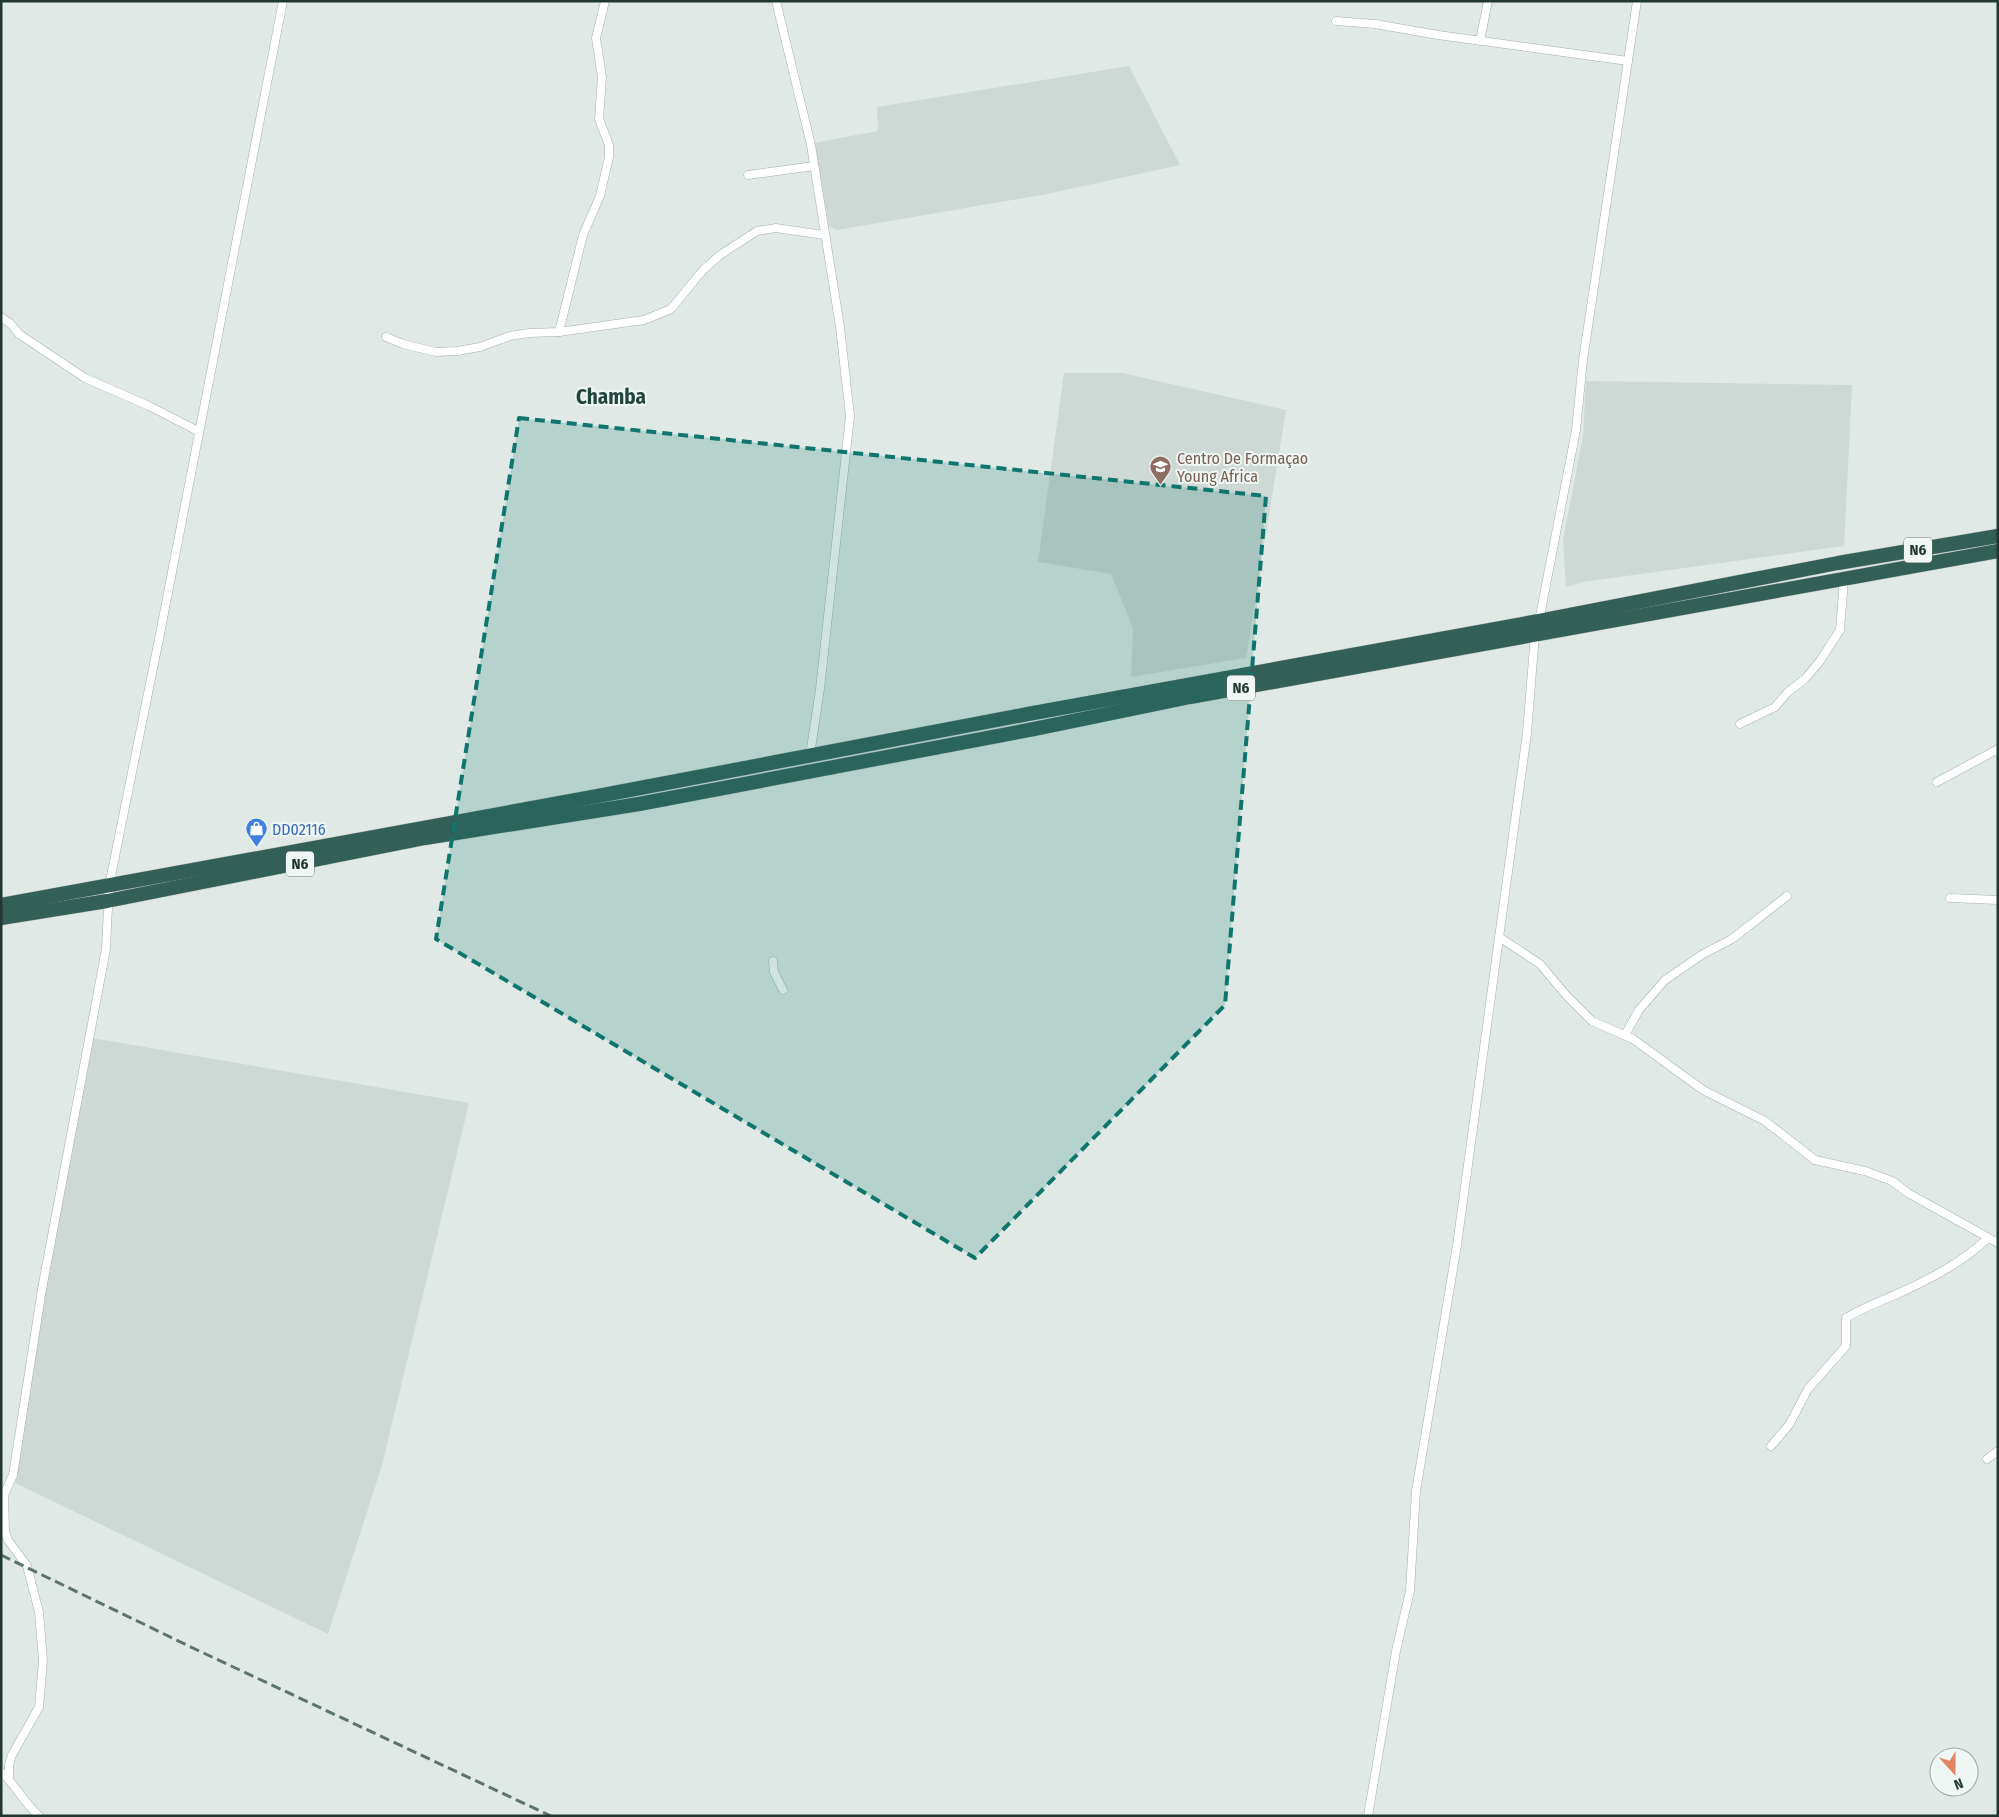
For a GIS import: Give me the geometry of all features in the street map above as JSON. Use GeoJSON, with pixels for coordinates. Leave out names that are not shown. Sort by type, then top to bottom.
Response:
{"type":"FeatureCollection","features":[{"type":"Feature","properties":{"kind":"highway","name":"N6"},"geometry":{"type":"LineString","coordinates":[[1,918],[107,901],[425,838],[639,804],[1034,729],[1537,628],[1838,563],[1998,536]]}},
{"type":"Feature","properties":{"kind":"highway","name":"N6"},"geometry":{"type":"LineString","coordinates":[[1,905],[810,755],[1537,628],[1844,579],[1998,551]]}},
{"type":"Feature","properties":{"kind":"street"},"geometry":{"type":"LineString","coordinates":[[9,1779],[9,1764],[12,1755],[39,1707],[43,1661],[39,1612],[27,1566],[8,1540],[5,1532],[4,1495],[13,1474],[42,1289],[104,958],[108,886],[283,1]]}},
{"type":"Feature","properties":{"kind":"street"},"geometry":{"type":"LineString","coordinates":[[559,332],[583,235],[600,196],[609,157],[609,145],[599,119],[602,77],[596,38],[605,1]]}},
{"type":"Feature","properties":{"kind":"street"},"geometry":{"type":"LineString","coordinates":[[776,1],[808,128],[840,327],[850,416],[820,689],[810,755]]}},
{"type":"Feature","properties":{"kind":"street"},"geometry":{"type":"LineString","coordinates":[[1480,41],[1488,1]]}},
{"type":"Feature","properties":{"kind":"street"},"geometry":{"type":"LineString","coordinates":[[1368,1816],[1396,1651],[1410,1591],[1416,1491],[1457,1245],[1527,733],[1537,628],[1576,430],[1582,365],[1637,1]]}},
{"type":"Feature","properties":{"kind":"street"},"geometry":{"type":"LineString","coordinates":[[1336,21],[1375,24],[1480,41],[1628,61]]}},
{"type":"Feature","properties":{"kind":"street"},"geometry":{"type":"LineString","coordinates":[[748,175],[814,166]]}},
{"type":"Feature","properties":{"kind":"street"},"geometry":{"type":"LineString","coordinates":[[386,337],[403,344],[436,352],[480,347],[510,336],[528,333],[559,332],[632,322],[671,309],[703,270],[720,255],[757,231],[776,228],[824,234]]}},
{"type":"Feature","properties":{"kind":"street"},"geometry":{"type":"LineString","coordinates":[[1,317],[11,324],[19,334],[85,378],[149,406],[198,431]]}},
{"type":"Feature","properties":{"kind":"street"},"geometry":{"type":"LineString","coordinates":[[1740,724],[1775,707],[1788,692],[1805,679],[1820,661],[1840,630],[1844,579]]}},
{"type":"Feature","properties":{"kind":"street"},"geometry":{"type":"LineString","coordinates":[[1937,782],[1998,749]]}},
{"type":"Feature","properties":{"kind":"street"},"geometry":{"type":"LineString","coordinates":[[1625,1035],[1639,1010],[1665,980],[1732,939],[1787,896]]}},
{"type":"Feature","properties":{"kind":"street"},"geometry":{"type":"LineString","coordinates":[[1950,898],[1998,900]]}},
{"type":"Feature","properties":{"kind":"street"},"geometry":{"type":"LineString","coordinates":[[1500,937],[1540,964],[1566,996],[1592,1021],[1625,1035],[1703,1090],[1765,1122],[1815,1160],[1865,1171],[1892,1182],[1987,1239],[1998,1243]]}},
{"type":"Feature","properties":{"kind":"street"},"geometry":{"type":"LineString","coordinates":[[773,961],[774,972],[783,990]]}},
{"type":"Feature","properties":{"kind":"street"},"geometry":{"type":"LineString","coordinates":[[1771,1446],[1789,1425],[1803,1402],[1808,1389],[1846,1346],[1846,1318],[1861,1308],[1894,1295],[1954,1266],[1987,1239]]}},
{"type":"Feature","properties":{"kind":"street"},"geometry":{"type":"LineString","coordinates":[[1987,1459],[1998,1451]]}},
{"type":"Feature","properties":{"kind":"street"},"geometry":{"type":"LineString","coordinates":[[1,1772],[9,1779],[38,1816]]}},
{"type":"Feature","properties":{"kind":"highlighted area"},"geometry":{"type":"Polygon","coordinates":[[[519,418],[1266,496],[1225,1005],[975,1258],[436,939],[519,418]]]}},
{"type":"Feature","properties":{"kind":"shaded area"},"geometry":{"type":"Polygon","coordinates":[[[1129,66],[1180,165],[1047,194],[837,230],[829,226],[814,143],[878,131],[877,107],[1129,66]]]}},
{"type":"Feature","properties":{"kind":"shaded area","name":"Centro De Formaçao Young Africa"},"geometry":{"type":"Polygon","coordinates":[[[1064,373],[1122,373],[1286,410],[1246,658],[1131,677],[1133,628],[1111,574],[1038,562],[1064,373]]]}},
{"type":"Feature","properties":{"kind":"shaded area"},"geometry":{"type":"Polygon","coordinates":[[[1586,381],[1852,385],[1844,546],[1583,582],[1566,587],[1563,540],[1583,436],[1586,381]]]}},
{"type":"Feature","properties":{"kind":"shaded area"},"geometry":{"type":"Polygon","coordinates":[[[92,1038],[469,1103],[382,1465],[328,1634],[9,1480],[92,1038]]]}},
{"type":"Feature","properties":{"kind":"railway"},"geometry":{"type":"LineString","coordinates":[[1,1555],[195,1649],[551,1816]]}},
{"type":"Feature","properties":{"kind":"place","name":"Centro De Formaçao Young Africa"},"geometry":{"type":"Point","coordinates":[1161,486]}},
{"type":"Feature","properties":{"kind":"place","name":"DD02116"},"geometry":{"type":"Point","coordinates":[256,848]}},
{"type":"Feature","properties":{"kind":"district","name":"Chamba"},"geometry":{"type":"Point","coordinates":[611,397]}}]}
